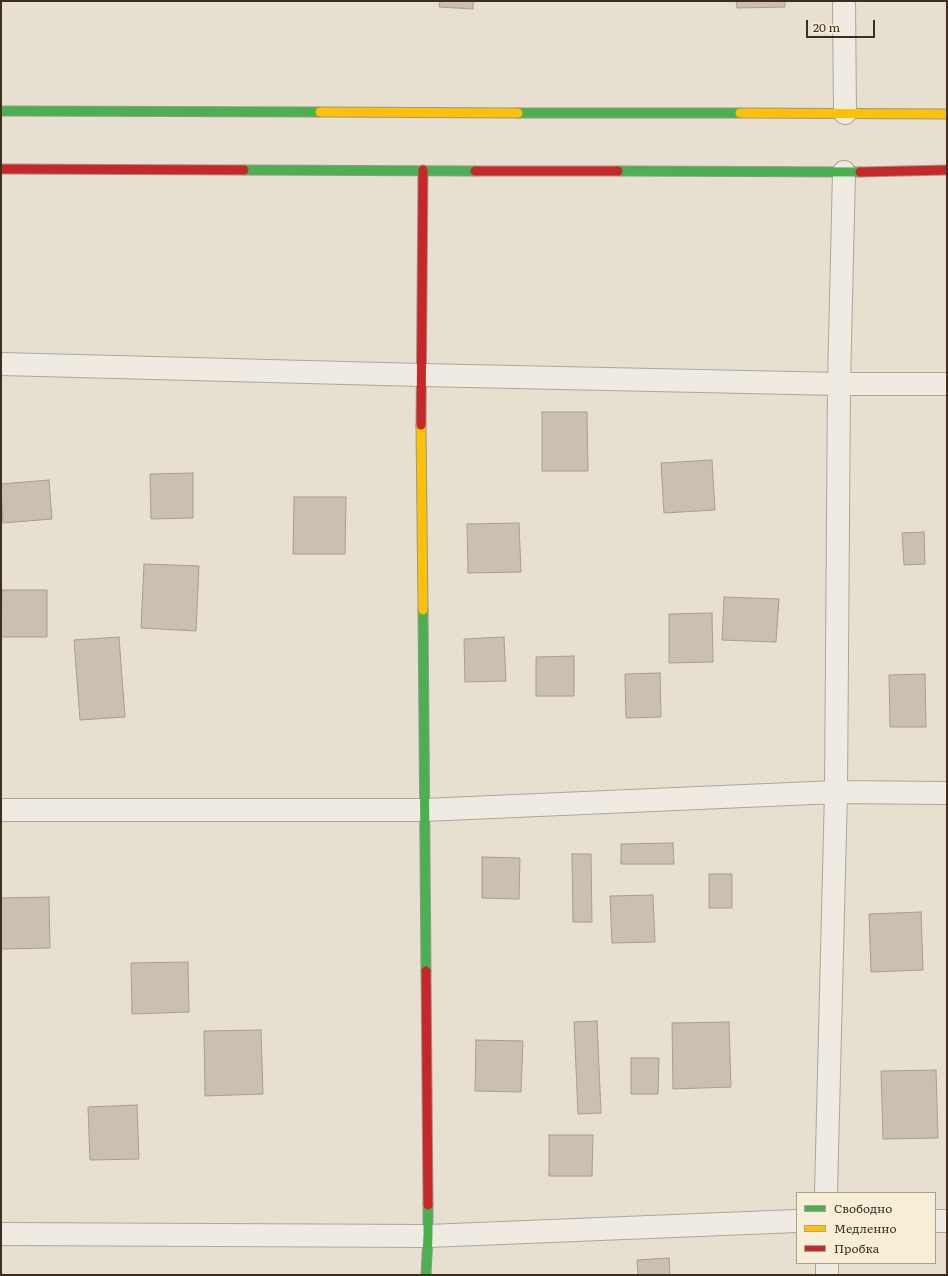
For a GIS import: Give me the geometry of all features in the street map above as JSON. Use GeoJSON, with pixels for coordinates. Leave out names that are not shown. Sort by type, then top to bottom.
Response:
{"type":"FeatureCollection","features":[{"type":"Feature","properties":{"kind":"main road"},"geometry":{"type":"LineString","coordinates":[[1,111],[947,114]]}},
{"type":"Feature","properties":{"kind":"main road"},"geometry":{"type":"LineString","coordinates":[[1,169],[844,172],[947,170]]}},
{"type":"Feature","properties":{"kind":"main road"},"geometry":{"type":"LineString","coordinates":[[423,170],[421,375],[428,1236],[426,1275]]}},
{"type":"Feature","properties":{"kind":"street"},"geometry":{"type":"LineString","coordinates":[[844,1],[845,113]]}},
{"type":"Feature","properties":{"kind":"street"},"geometry":{"type":"LineString","coordinates":[[826,1192],[836,792],[839,384],[844,172]]}},
{"type":"Feature","properties":{"kind":"street"},"geometry":{"type":"LineString","coordinates":[[1,364],[839,384],[947,384]]}},
{"type":"Feature","properties":{"kind":"street"},"geometry":{"type":"LineString","coordinates":[[1,810],[424,810],[836,792],[947,792]]}},
{"type":"Feature","properties":{"kind":"street"},"geometry":{"type":"LineString","coordinates":[[1,1234],[428,1236],[796,1221]]}},
{"type":"Feature","properties":{"kind":"street"},"geometry":{"type":"LineString","coordinates":[[936,1221],[947,1221]]}},
{"type":"Feature","properties":{"kind":"street"},"geometry":{"type":"LineString","coordinates":[[827,1264],[827,1275]]}},
{"type":"Feature","properties":{"kind":"building"},"geometry":{"type":"Polygon","coordinates":[[[440,1],[473,1],[473,9],[439,7],[440,1]]]}},
{"type":"Feature","properties":{"kind":"building"},"geometry":{"type":"Polygon","coordinates":[[[736,1],[785,1],[785,7],[737,8],[736,1]]]}},
{"type":"Feature","properties":{"kind":"building"},"geometry":{"type":"Polygon","coordinates":[[[542,412],[587,412],[588,471],[542,471],[542,412]]]}},
{"type":"Feature","properties":{"kind":"building"},"geometry":{"type":"Polygon","coordinates":[[[712,460],[715,510],[664,513],[661,463],[712,460]]]}},
{"type":"Feature","properties":{"kind":"building"},"geometry":{"type":"Polygon","coordinates":[[[193,473],[193,518],[151,519],[150,474],[193,473]]]}},
{"type":"Feature","properties":{"kind":"building"},"geometry":{"type":"Polygon","coordinates":[[[49,480],[52,519],[3,523],[1,484],[49,480]]]}},
{"type":"Feature","properties":{"kind":"building"},"geometry":{"type":"Polygon","coordinates":[[[294,497],[346,497],[345,554],[293,554],[294,497]]]}},
{"type":"Feature","properties":{"kind":"building"},"geometry":{"type":"Polygon","coordinates":[[[519,523],[521,572],[468,573],[467,524],[519,523]]]}},
{"type":"Feature","properties":{"kind":"building"},"geometry":{"type":"Polygon","coordinates":[[[924,532],[925,564],[904,565],[902,533],[924,532]]]}},
{"type":"Feature","properties":{"kind":"building"},"geometry":{"type":"Polygon","coordinates":[[[144,564],[199,566],[196,631],[141,628],[144,564]]]}},
{"type":"Feature","properties":{"kind":"building"},"geometry":{"type":"Polygon","coordinates":[[[2,590],[47,590],[47,637],[1,637],[2,590]]]}},
{"type":"Feature","properties":{"kind":"building"},"geometry":{"type":"Polygon","coordinates":[[[724,597],[779,599],[776,642],[722,640],[724,597]]]}},
{"type":"Feature","properties":{"kind":"building"},"geometry":{"type":"Polygon","coordinates":[[[712,613],[713,662],[669,663],[669,614],[712,613]]]}},
{"type":"Feature","properties":{"kind":"building"},"geometry":{"type":"Polygon","coordinates":[[[119,637],[125,717],[80,720],[74,640],[119,637]]]}},
{"type":"Feature","properties":{"kind":"building"},"geometry":{"type":"Polygon","coordinates":[[[504,637],[506,681],[465,682],[464,639],[504,637]]]}},
{"type":"Feature","properties":{"kind":"building"},"geometry":{"type":"Polygon","coordinates":[[[574,656],[574,696],[536,696],[536,657],[574,656]]]}},
{"type":"Feature","properties":{"kind":"building"},"geometry":{"type":"Polygon","coordinates":[[[660,673],[661,717],[626,718],[625,674],[660,673]]]}},
{"type":"Feature","properties":{"kind":"building"},"geometry":{"type":"Polygon","coordinates":[[[925,674],[926,727],[890,727],[889,675],[925,674]]]}},
{"type":"Feature","properties":{"kind":"building"},"geometry":{"type":"Polygon","coordinates":[[[673,843],[674,864],[621,864],[621,844],[673,843]]]}},
{"type":"Feature","properties":{"kind":"building"},"geometry":{"type":"Polygon","coordinates":[[[572,854],[591,854],[592,922],[573,922],[572,854]]]}},
{"type":"Feature","properties":{"kind":"building"},"geometry":{"type":"Polygon","coordinates":[[[482,857],[520,858],[519,899],[482,898],[482,857]]]}},
{"type":"Feature","properties":{"kind":"building"},"geometry":{"type":"Polygon","coordinates":[[[709,874],[732,874],[732,908],[709,908],[709,874]]]}},
{"type":"Feature","properties":{"kind":"building"},"geometry":{"type":"Polygon","coordinates":[[[653,895],[655,942],[612,943],[610,896],[653,895]]]}},
{"type":"Feature","properties":{"kind":"building"},"geometry":{"type":"Polygon","coordinates":[[[49,897],[50,948],[1,949],[1,898],[49,897]]]}},
{"type":"Feature","properties":{"kind":"building"},"geometry":{"type":"Polygon","coordinates":[[[921,912],[923,970],[871,972],[869,914],[921,912]]]}},
{"type":"Feature","properties":{"kind":"building"},"geometry":{"type":"Polygon","coordinates":[[[188,962],[189,1012],[132,1014],[131,963],[188,962]]]}},
{"type":"Feature","properties":{"kind":"building"},"geometry":{"type":"Polygon","coordinates":[[[597,1021],[601,1113],[578,1114],[574,1022],[597,1021]]]}},
{"type":"Feature","properties":{"kind":"building"},"geometry":{"type":"Polygon","coordinates":[[[729,1022],[731,1087],[673,1089],[672,1023],[729,1022]]]}},
{"type":"Feature","properties":{"kind":"building"},"geometry":{"type":"Polygon","coordinates":[[[261,1030],[263,1094],[205,1096],[204,1031],[261,1030]]]}},
{"type":"Feature","properties":{"kind":"building"},"geometry":{"type":"Polygon","coordinates":[[[476,1040],[523,1041],[521,1092],[475,1091],[476,1040]]]}},
{"type":"Feature","properties":{"kind":"building"},"geometry":{"type":"Polygon","coordinates":[[[631,1058],[659,1058],[658,1094],[631,1094],[631,1058]]]}},
{"type":"Feature","properties":{"kind":"building"},"geometry":{"type":"Polygon","coordinates":[[[936,1070],[938,1138],[883,1139],[881,1071],[936,1070]]]}},
{"type":"Feature","properties":{"kind":"building"},"geometry":{"type":"Polygon","coordinates":[[[137,1105],[139,1159],[90,1160],[88,1107],[137,1105]]]}},
{"type":"Feature","properties":{"kind":"building"},"geometry":{"type":"Polygon","coordinates":[[[549,1135],[593,1135],[592,1176],[549,1176],[549,1135]]]}},
{"type":"Feature","properties":{"kind":"building"},"geometry":{"type":"Polygon","coordinates":[[[669,1258],[670,1275],[638,1275],[637,1260],[669,1258]]]}},
{"type":"Feature","properties":{"kind":"traffic: fast"},"geometry":{"type":"LineString","coordinates":[[1,111],[320,112]]}},
{"type":"Feature","properties":{"kind":"traffic: fast"},"geometry":{"type":"LineString","coordinates":[[518,113],[740,113]]}},
{"type":"Feature","properties":{"kind":"traffic: fast"},"geometry":{"type":"LineString","coordinates":[[244,170],[475,171]]}},
{"type":"Feature","properties":{"kind":"traffic: fast"},"geometry":{"type":"LineString","coordinates":[[618,171],[860,172]]}},
{"type":"Feature","properties":{"kind":"traffic: fast"},"geometry":{"type":"LineString","coordinates":[[423,610],[426,971]]}},
{"type":"Feature","properties":{"kind":"traffic: fast"},"geometry":{"type":"LineString","coordinates":[[426,1275],[428,1205]]}},
{"type":"Feature","properties":{"kind":"traffic: slow"},"geometry":{"type":"LineString","coordinates":[[320,112],[518,113]]}},
{"type":"Feature","properties":{"kind":"traffic: slow"},"geometry":{"type":"LineString","coordinates":[[740,113],[947,114]]}},
{"type":"Feature","properties":{"kind":"traffic: slow"},"geometry":{"type":"LineString","coordinates":[[421,425],[423,610]]}},
{"type":"Feature","properties":{"kind":"traffic: jam"},"geometry":{"type":"LineString","coordinates":[[1,169],[244,170]]}},
{"type":"Feature","properties":{"kind":"traffic: jam"},"geometry":{"type":"LineString","coordinates":[[421,425],[423,170]]}},
{"type":"Feature","properties":{"kind":"traffic: jam"},"geometry":{"type":"LineString","coordinates":[[860,172],[947,170]]}},
{"type":"Feature","properties":{"kind":"traffic: jam"},"geometry":{"type":"LineString","coordinates":[[475,171],[618,171]]}},
{"type":"Feature","properties":{"kind":"traffic: jam"},"geometry":{"type":"LineString","coordinates":[[426,971],[428,1205]]}}]}
